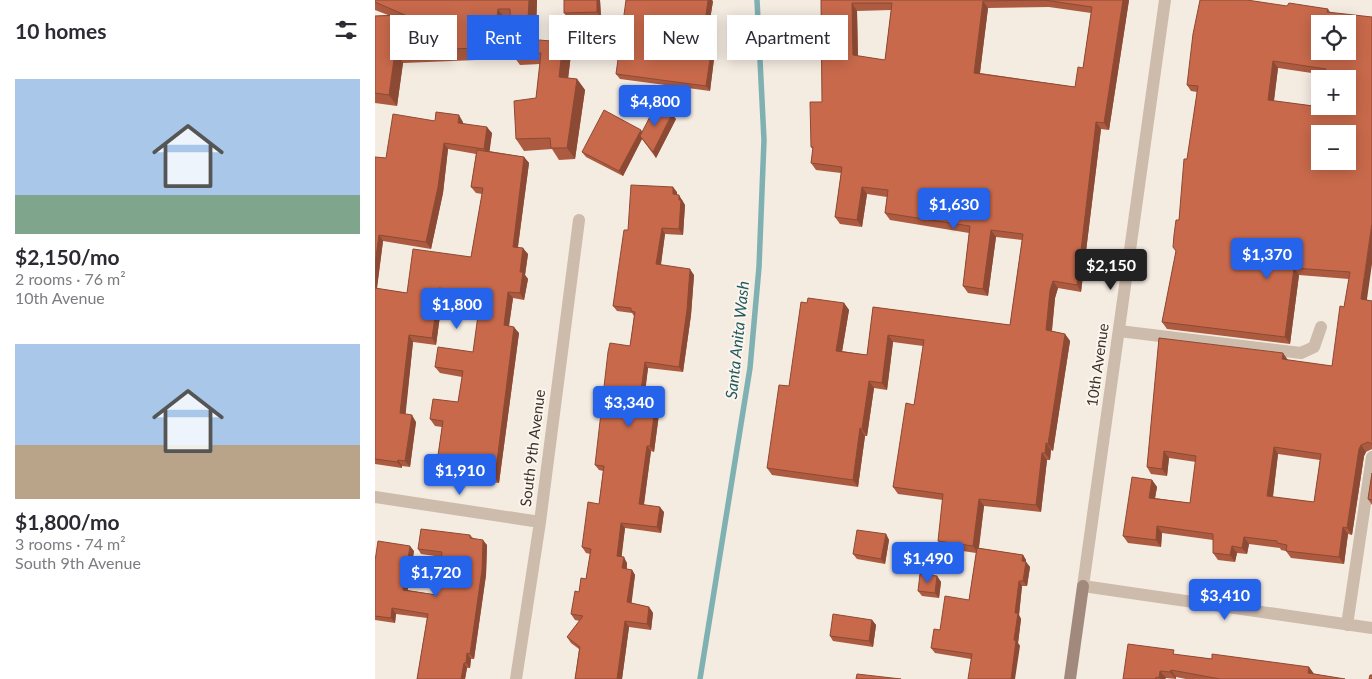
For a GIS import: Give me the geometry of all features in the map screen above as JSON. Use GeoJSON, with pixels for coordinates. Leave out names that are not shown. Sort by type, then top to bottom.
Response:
{"type":"FeatureCollection","features":[{"type":"Feature","properties":{"kind":"street","name":"10th Avenue"},"geometry":{"type":"LineString","coordinates":[[1083,586],[1165,0]]}},
{"type":"Feature","properties":{"kind":"street","name":"South 9th Avenue"},"geometry":{"type":"LineString","coordinates":[[516,679],[540,522],[579,220]]}},
{"type":"Feature","properties":{"kind":"street"},"geometry":{"type":"LineString","coordinates":[[1119,331],[1301,353],[1314,346],[1321,327]]}},
{"type":"Feature","properties":{"kind":"street"},"geometry":{"type":"LineString","coordinates":[[1347,625],[1372,457]]}},
{"type":"Feature","properties":{"kind":"street"},"geometry":{"type":"LineString","coordinates":[[375,498],[540,522]]}},
{"type":"Feature","properties":{"kind":"street"},"geometry":{"type":"LineString","coordinates":[[1070,679],[1083,586],[1372,628]]}},
{"type":"Feature","properties":{"kind":"building"},"geometry":{"type":"Polygon","coordinates":[[[375,0],[529,0],[528,15],[510,15],[510,9],[498,9],[497,15],[467,15],[467,48],[457,49],[457,15],[405,15],[375,2],[375,0]]]}},
{"type":"Feature","properties":{"kind":"building"},"geometry":{"type":"Polygon","coordinates":[[[564,0],[597,0],[597,12],[564,13],[564,0]]]}},
{"type":"Feature","properties":{"kind":"building"},"geometry":{"type":"Polygon","coordinates":[[[626,0],[708,0],[706,15],[644,15],[644,60],[710,60],[706,86],[616,74],[618,60],[634,60],[634,15],[624,15],[626,0]]]}},
{"type":"Feature","properties":{"kind":"building"},"geometry":{"type":"Polygon","coordinates":[[[821,0],[1044,0],[1123,0],[1104,123],[1096,122],[1077,285],[1053,281],[1050,290],[1046,330],[1065,334],[1048,444],[1046,443],[1045,453],[1042,453],[1036,505],[979,499],[973,546],[938,541],[943,494],[893,487],[906,403],[914,405],[924,340],[888,335],[882,383],[869,381],[853,480],[767,468],[779,385],[789,386],[801,302],[807,303],[808,298],[844,303],[836,351],[867,355],[873,307],[1010,325],[1023,234],[991,230],[983,289],[963,286],[970,226],[885,213],[888,190],[862,187],[857,220],[835,217],[842,167],[811,163],[813,147],[811,147],[810,102],[822,102],[822,60],[848,60],[848,15],[821,15],[821,0]],[[1044,0],[983,1],[974,73],[1075,87],[1078,67],[1083,68],[1092,7],[1044,0]],[[852,3],[853,55],[885,60],[892,3],[852,3]]]}},
{"type":"Feature","properties":{"kind":"building"},"geometry":{"type":"Polygon","coordinates":[[[1200,0],[1247,0],[1287,6],[1289,3],[1328,9],[1327,12],[1354,15],[1311,15],[1311,60],[1356,60],[1356,15],[1372,17],[1372,223],[1361,299],[1372,301],[1372,444],[1368,442],[1361,445],[1359,449],[1347,528],[1343,527],[1339,557],[1286,551],[1287,545],[1277,543],[1277,541],[1244,537],[1242,548],[1232,546],[1230,555],[1213,553],[1213,534],[1157,526],[1156,540],[1123,536],[1132,477],[1152,480],[1149,498],[1190,503],[1196,456],[1164,451],[1162,469],[1147,467],[1159,338],[1283,353],[1282,359],[1332,366],[1340,306],[1344,307],[1350,272],[1294,268],[1285,337],[1162,322],[1176,251],[1173,247],[1174,235],[1176,220],[1179,220],[1184,159],[1187,159],[1198,86],[1187,85],[1193,34],[1200,0]],[[1274,447],[1267,496],[1314,502],[1321,454],[1274,447]]]}},
{"type":"Feature","properties":{"kind":"building"},"geometry":{"type":"Polygon","coordinates":[[[375,16],[390,16],[390,60],[394,60],[389,95],[375,93],[375,16]]]}},
{"type":"Feature","properties":{"kind":"building"},"geometry":{"type":"Polygon","coordinates":[[[539,40],[549,41],[549,60],[561,60],[559,77],[577,79],[567,148],[551,148],[550,138],[516,139],[514,101],[536,98],[541,53],[539,53],[539,40]]]}},
{"type":"Feature","properties":{"kind":"building"},"geometry":{"type":"Polygon","coordinates":[[[656,105],[672,114],[653,152],[640,136],[656,105]]]}},
{"type":"Feature","properties":{"kind":"building"},"geometry":{"type":"Polygon","coordinates":[[[604,110],[641,130],[619,171],[582,152],[604,110]]]}},
{"type":"Feature","properties":{"kind":"building"},"geometry":{"type":"Polygon","coordinates":[[[436,112],[459,115],[458,123],[487,127],[484,149],[444,143],[438,187],[426,242],[379,235],[375,264],[375,157],[386,158],[393,114],[435,121],[436,112]]]}},
{"type":"Feature","properties":{"kind":"building"},"geometry":{"type":"Polygon","coordinates":[[[477,150],[524,157],[513,247],[523,248],[520,272],[523,272],[520,293],[508,292],[504,325],[514,327],[495,477],[436,469],[443,421],[430,419],[433,399],[458,402],[463,371],[435,367],[438,347],[473,352],[479,308],[466,306],[468,293],[439,288],[432,338],[409,335],[400,413],[412,415],[405,461],[398,460],[397,462],[375,459],[375,288],[407,293],[413,249],[471,257],[483,188],[471,187],[477,150]]]}},
{"type":"Feature","properties":{"kind":"building"},"geometry":{"type":"Polygon","coordinates":[[[631,185],[673,187],[673,194],[679,195],[679,200],[681,200],[679,229],[662,228],[656,264],[690,269],[687,310],[679,367],[645,362],[640,397],[649,398],[648,408],[655,408],[650,446],[647,446],[639,504],[660,507],[657,527],[621,523],[617,556],[624,557],[622,568],[632,570],[627,602],[649,607],[647,624],[625,621],[617,679],[575,679],[580,647],[567,637],[583,616],[571,614],[575,591],[579,592],[581,578],[586,579],[591,549],[582,547],[588,502],[599,504],[604,466],[595,465],[608,352],[610,343],[630,346],[635,312],[631,311],[631,308],[613,306],[624,230],[628,230],[631,185]]]}},
{"type":"Feature","properties":{"kind":"building"},"geometry":{"type":"Polygon","coordinates":[[[1372,473],[1372,500],[1368,499],[1372,473]]]}},
{"type":"Feature","properties":{"kind":"building"},"geometry":{"type":"Polygon","coordinates":[[[421,529],[470,535],[470,538],[483,540],[482,570],[470,654],[467,653],[461,679],[417,679],[428,614],[392,608],[391,618],[375,616],[375,561],[378,541],[410,546],[403,590],[437,595],[442,552],[418,549],[421,529]]]}},
{"type":"Feature","properties":{"kind":"building"},"geometry":{"type":"Polygon","coordinates":[[[857,530],[886,534],[881,559],[853,554],[857,530]]]}},
{"type":"Feature","properties":{"kind":"building"},"geometry":{"type":"Polygon","coordinates":[[[977,548],[1023,555],[1022,561],[1026,562],[1023,581],[1019,581],[1015,613],[1018,613],[1014,640],[1016,641],[1011,679],[968,679],[972,654],[931,648],[934,629],[940,630],[945,596],[969,600],[977,548]]]}},
{"type":"Feature","properties":{"kind":"building"},"geometry":{"type":"Polygon","coordinates":[[[920,574],[937,576],[935,593],[918,591],[920,574]]]}},
{"type":"Feature","properties":{"kind":"building"},"geometry":{"type":"Polygon","coordinates":[[[833,614],[872,620],[869,641],[830,636],[833,614]]]}},
{"type":"Feature","properties":{"kind":"building"},"geometry":{"type":"Polygon","coordinates":[[[1128,644],[1174,650],[1173,654],[1212,659],[1212,654],[1309,667],[1308,673],[1345,679],[1220,679],[1171,670],[1170,672],[1160,671],[1159,678],[1156,677],[1156,679],[1123,679],[1128,644]]]}},
{"type":"Feature","properties":{"kind":"building"},"geometry":{"type":"Polygon","coordinates":[[[857,674],[901,679],[856,679],[857,674]]]}},
{"type":"Feature","properties":{"kind":"waterway","name":"Santa Anita Wash"},"geometry":{"type":"LineString","coordinates":[[700,679],[750,368],[759,267],[764,140],[757,0]]}}]}
